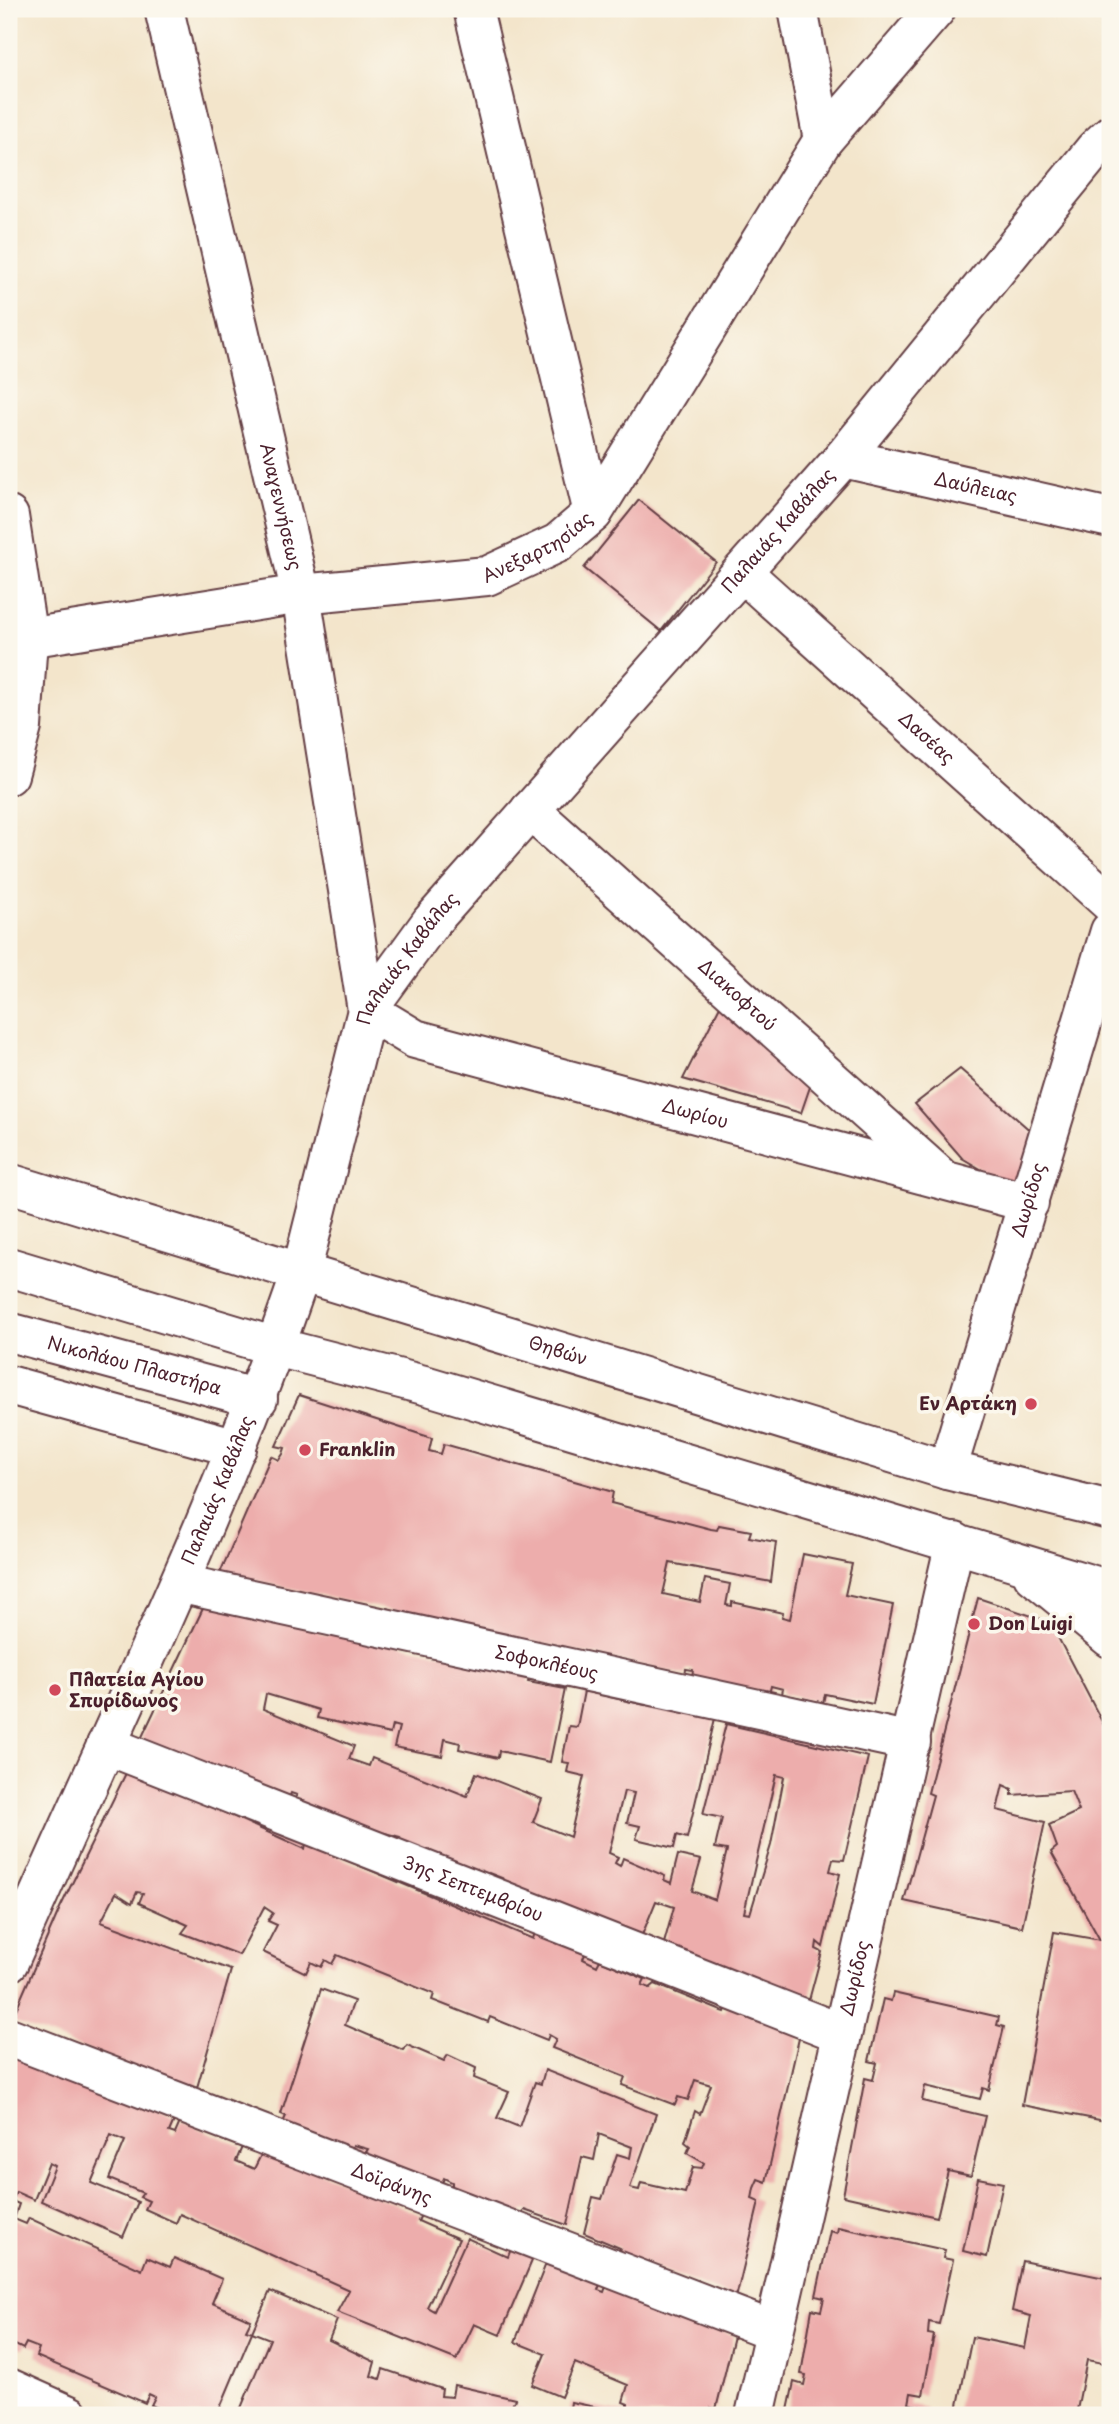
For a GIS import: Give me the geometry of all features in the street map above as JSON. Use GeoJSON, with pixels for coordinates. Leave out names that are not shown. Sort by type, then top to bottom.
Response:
{"type":"FeatureCollection","features":[{"type":"Feature","properties":{"kind":"street","name":"Αναγεννήσεως"},"geometry":{"type":"LineString","coordinates":[[164,9],[301,594],[368,1010]]}},
{"type":"Feature","properties":{"kind":"street","name":"Ανεξαρτησίας"},"geometry":{"type":"LineString","coordinates":[[18,640],[301,594],[487,576],[558,544],[593,513],[473,9]]}},
{"type":"Feature","properties":{"kind":"street"},"geometry":{"type":"LineString","coordinates":[[798,9],[823,140]]}},
{"type":"Feature","properties":{"kind":"street"},"geometry":{"type":"LineString","coordinates":[[593,513],[823,140],[936,9]]}},
{"type":"Feature","properties":{"kind":"street","name":"Παλαιάς Καβάλας"},"geometry":{"type":"LineString","coordinates":[[9,1962],[106,1745],[182,1584],[258,1398],[301,1273],[368,1010],[431,922],[844,458],[1105,146]]}},
{"type":"Feature","properties":{"kind":"street","name":"Δαύλειας"},"geometry":{"type":"LineString","coordinates":[[844,458],[1110,518]]}},
{"type":"Feature","properties":{"kind":"street"},"geometry":{"type":"LineString","coordinates":[[9,516],[22,727],[9,775]]}},
{"type":"Feature","properties":{"kind":"street","name":"Δασέας"},"geometry":{"type":"LineString","coordinates":[[742,572],[1110,903]]}},
{"type":"Feature","properties":{"kind":"street","name":"Διακοφτού"},"geometry":{"type":"LineString","coordinates":[[530,810],[944,1181]]}},
{"type":"Feature","properties":{"kind":"street","name":"Δωρίδος"},"geometry":{"type":"LineString","coordinates":[[947,1470],[1110,931]]}},
{"type":"Feature","properties":{"kind":"street","name":"Δωρίου"},"geometry":{"type":"LineString","coordinates":[[368,1010],[415,1039],[1029,1203]]}},
{"type":"Feature","properties":{"kind":"street","name":"Θηβών"},"geometry":{"type":"LineString","coordinates":[[9,1183],[947,1470],[1100,1502]]}},
{"type":"Feature","properties":{"kind":"street"},"geometry":{"type":"LineString","coordinates":[[9,1267],[276,1347],[428,1386],[1110,1590]]}},
{"type":"Feature","properties":{"kind":"street","name":"Νικολάου Πλαστήρα"},"geometry":{"type":"LineString","coordinates":[[9,1332],[258,1398]]}},
{"type":"Feature","properties":{"kind":"street"},"geometry":{"type":"LineString","coordinates":[[9,1385],[237,1448]]}},
{"type":"Feature","properties":{"kind":"street","name":"Δωρίδος"},"geometry":{"type":"LineString","coordinates":[[755,2415],[840,2033],[911,1742],[956,1542]]}},
{"type":"Feature","properties":{"kind":"street"},"geometry":{"type":"LineString","coordinates":[[1018,1562],[1110,1637]]}},
{"type":"Feature","properties":{"kind":"street","name":"Σοφοκλέους"},"geometry":{"type":"LineString","coordinates":[[182,1584],[911,1742]]}},
{"type":"Feature","properties":{"kind":"street","name":"3ης Σεπτεμβρίου"},"geometry":{"type":"LineString","coordinates":[[106,1745],[840,2033]]}},
{"type":"Feature","properties":{"kind":"street","name":"Δοϊράνης"},"geometry":{"type":"LineString","coordinates":[[9,2037],[774,2331]]}},
{"type":"Feature","properties":{"kind":"street"},"geometry":{"type":"LineString","coordinates":[[9,2388],[69,2415]]}},
{"type":"Feature","properties":{"kind":"building"},"geometry":{"type":"Polygon","coordinates":[[[639,500],[716,562],[661,631],[584,568],[639,500]]]}},
{"type":"Feature","properties":{"kind":"building"},"geometry":{"type":"Polygon","coordinates":[[[722,1002],[812,1081],[801,1113],[683,1079],[722,1002]]]}},
{"type":"Feature","properties":{"kind":"building"},"geometry":{"type":"Polygon","coordinates":[[[960,1069],[1041,1140],[1013,1188],[962,1158],[915,1104],[960,1069]]]}},
{"type":"Feature","properties":{"kind":"building"},"geometry":{"type":"Polygon","coordinates":[[[299,1395],[432,1438],[429,1451],[441,1454],[444,1444],[613,1492],[611,1503],[711,1529],[717,1530],[719,1525],[751,1531],[749,1537],[776,1542],[771,1582],[670,1563],[663,1594],[700,1602],[705,1579],[730,1584],[726,1605],[732,1606],[732,1602],[783,1613],[782,1617],[790,1619],[803,1554],[852,1564],[845,1595],[893,1605],[873,1704],[825,1694],[823,1703],[782,1694],[783,1689],[771,1686],[769,1694],[692,1678],[693,1670],[686,1669],[685,1675],[220,1573],[271,1456],[279,1460],[283,1454],[285,1448],[276,1446],[299,1395]]]}},
{"type":"Feature","properties":{"kind":"building"},"geometry":{"type":"Polygon","coordinates":[[[978,1598],[1050,1622],[1110,1737],[1110,2122],[1022,2105],[1054,1932],[1100,1940],[1051,1852],[1057,1847],[1049,1825],[1079,1811],[1071,1791],[1012,1795],[1012,1789],[1003,1785],[997,1810],[1045,1822],[1022,1927],[904,1901],[933,1795],[928,1793],[978,1598]]]}},
{"type":"Feature","properties":{"kind":"building"},"geometry":{"type":"Polygon","coordinates":[[[207,1600],[320,1626],[319,1633],[328,1635],[328,1629],[530,1673],[528,1682],[565,1689],[550,1762],[499,1751],[498,1758],[459,1749],[460,1743],[445,1739],[442,1756],[394,1747],[399,1727],[392,1725],[390,1734],[317,1718],[319,1710],[266,1694],[263,1709],[354,1746],[349,1759],[369,1766],[372,1758],[467,1796],[476,1773],[542,1799],[533,1822],[570,1837],[584,1776],[567,1772],[569,1763],[562,1762],[569,1726],[577,1727],[584,1691],[645,1705],[646,1698],[716,1714],[687,1838],[677,1835],[674,1848],[636,1839],[640,1826],[627,1823],[634,1793],[624,1791],[609,1853],[618,1857],[615,1863],[620,1866],[623,1858],[665,1876],[664,1880],[671,1883],[678,1855],[701,1860],[692,1891],[715,1900],[727,1850],[715,1848],[722,1818],[703,1814],[726,1724],[868,1757],[844,1860],[833,1859],[830,1871],[840,1874],[823,1947],[817,1942],[816,1949],[822,1952],[808,2004],[663,1947],[674,1907],[656,1901],[640,1940],[500,1884],[502,1878],[489,1873],[486,1880],[397,1845],[400,1837],[385,1833],[384,1838],[294,1801],[297,1795],[291,1793],[289,1798],[141,1739],[207,1600]],[[776,1775],[744,1913],[750,1914],[771,1845],[784,1777],[776,1775]]]}},
{"type":"Feature","properties":{"kind":"building"},"geometry":{"type":"Polygon","coordinates":[[[128,1769],[305,1849],[306,1843],[533,1939],[535,1932],[586,1952],[583,1959],[597,1966],[600,1960],[645,1979],[642,1985],[650,1988],[655,1984],[725,2012],[727,2005],[800,2034],[766,2182],[758,2179],[754,2188],[752,2199],[759,2202],[736,2298],[617,2253],[620,2248],[584,2233],[593,2197],[602,2199],[617,2154],[630,2158],[632,2147],[599,2134],[594,2160],[582,2157],[567,2225],[524,2210],[519,2215],[452,2191],[452,2182],[444,2178],[441,2185],[365,2154],[368,2149],[353,2145],[351,2151],[282,2125],[286,2116],[281,2114],[321,1989],[354,2001],[345,2025],[403,2050],[407,2045],[444,2061],[448,2055],[476,2068],[474,2078],[509,2092],[497,2118],[519,2127],[535,2082],[541,2084],[545,2070],[656,2114],[630,2188],[639,2190],[641,2183],[685,2193],[693,2167],[702,2168],[704,2163],[687,2153],[690,2146],[685,2142],[695,2111],[700,2114],[711,2085],[695,2080],[688,2100],[678,2097],[675,2105],[622,2085],[625,2077],[552,2048],[556,2039],[549,2035],[547,2040],[490,2017],[488,2022],[432,2000],[434,1994],[337,1955],[332,1964],[325,1960],[321,1967],[311,1962],[306,1973],[263,1952],[277,1925],[268,1921],[273,1913],[264,1907],[239,1955],[182,1933],[188,1925],[139,1903],[143,1893],[137,1892],[132,1903],[116,1893],[101,1922],[231,1970],[196,2091],[11,2021],[60,1908],[128,1769]]]}},
{"type":"Feature","properties":{"kind":"building"},"geometry":{"type":"Polygon","coordinates":[[[893,1993],[999,2017],[997,2025],[1004,2027],[989,2090],[983,2088],[980,2099],[925,2086],[922,2101],[985,2116],[971,2176],[948,2171],[937,2217],[843,2196],[865,2078],[873,2080],[877,2063],[869,2061],[883,1999],[891,2001],[893,1993]]]}},
{"type":"Feature","properties":{"kind":"building"},"geometry":{"type":"Polygon","coordinates":[[[9,2052],[176,2116],[169,2132],[175,2134],[181,2120],[242,2147],[236,2161],[254,2169],[264,2149],[421,2215],[418,2221],[459,2239],[427,2307],[434,2311],[467,2238],[508,2257],[512,2246],[534,2256],[500,2335],[474,2324],[457,2360],[337,2312],[349,2290],[180,2214],[176,2223],[145,2209],[149,2201],[140,2197],[143,2193],[109,2179],[125,2141],[111,2135],[91,2183],[138,2202],[123,2237],[41,2201],[55,2166],[49,2163],[34,2200],[16,2192],[12,2201],[19,2204],[14,2219],[26,2224],[29,2218],[142,2270],[147,2257],[170,2267],[174,2258],[222,2279],[212,2303],[251,2320],[246,2330],[252,2332],[217,2415],[174,2415],[151,2405],[155,2397],[149,2394],[145,2403],[36,2356],[39,2348],[26,2343],[23,2349],[9,2342],[9,2052]]]}},
{"type":"Feature","properties":{"kind":"building"},"geometry":{"type":"Polygon","coordinates":[[[978,2178],[1003,2183],[987,2257],[963,2251],[978,2178]]]}},
{"type":"Feature","properties":{"kind":"building"},"geometry":{"type":"Polygon","coordinates":[[[838,2227],[945,2250],[943,2258],[953,2260],[939,2324],[929,2322],[928,2334],[934,2335],[923,2395],[911,2393],[909,2404],[926,2408],[924,2415],[787,2415],[794,2382],[804,2385],[806,2375],[801,2374],[812,2309],[821,2311],[824,2298],[816,2296],[830,2231],[837,2233],[838,2227]]]}},
{"type":"Feature","properties":{"kind":"building"},"geometry":{"type":"Polygon","coordinates":[[[547,2261],[601,2282],[598,2290],[604,2292],[607,2284],[734,2336],[716,2409],[711,2408],[709,2415],[569,2415],[571,2402],[628,2414],[628,2404],[623,2402],[628,2385],[575,2363],[561,2397],[532,2385],[545,2354],[515,2342],[547,2261]]]}},
{"type":"Feature","properties":{"kind":"building"},"geometry":{"type":"Polygon","coordinates":[[[1022,2261],[1110,2279],[1108,2364],[1087,2360],[1076,2415],[956,2415],[972,2337],[1025,2348],[1031,2316],[1012,2311],[1022,2261]]]}},
{"type":"Feature","properties":{"kind":"building"},"geometry":{"type":"Polygon","coordinates":[[[270,2291],[337,2320],[329,2340],[375,2362],[371,2376],[380,2379],[383,2369],[442,2389],[441,2396],[452,2397],[454,2385],[515,2399],[512,2406],[522,2409],[521,2415],[238,2415],[270,2339],[252,2332],[270,2291]]]}},
{"type":"Feature","properties":{"kind":"place","name":"Εν Αρτάκη"},"geometry":{"type":"Point","coordinates":[1031,1404]}},
{"type":"Feature","properties":{"kind":"place","name":"Franklin"},"geometry":{"type":"Point","coordinates":[305,1450]}},
{"type":"Feature","properties":{"kind":"place","name":"Don Luigi"},"geometry":{"type":"Point","coordinates":[974,1624]}},
{"type":"Feature","properties":{"kind":"place","name":"Πλατεία Αγίου Σπυρίδωνος"},"geometry":{"type":"Point","coordinates":[55,1690]}}]}
